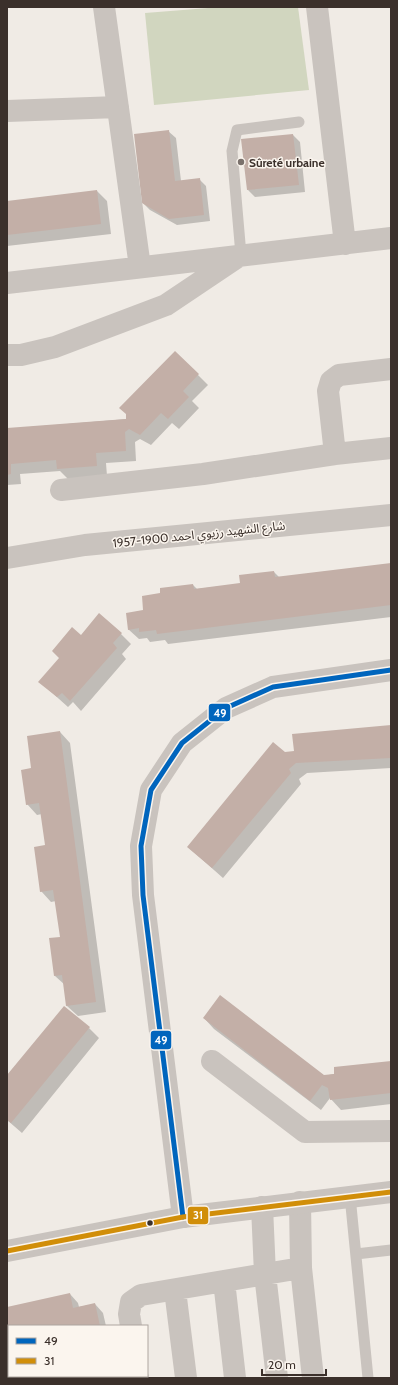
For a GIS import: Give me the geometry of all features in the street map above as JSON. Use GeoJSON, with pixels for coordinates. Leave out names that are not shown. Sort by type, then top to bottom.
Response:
{"type":"FeatureCollection","features":[{"type":"Feature","properties":{"kind":"street"},"geometry":{"type":"LineString","coordinates":[[104,7],[140,267]]}},
{"type":"Feature","properties":{"kind":"street"},"geometry":{"type":"LineString","coordinates":[[317,7],[345,244]]}},
{"type":"Feature","properties":{"kind":"street"},"geometry":{"type":"LineString","coordinates":[[7,111],[118,107]]}},
{"type":"Feature","properties":{"kind":"street"},"geometry":{"type":"LineString","coordinates":[[7,283],[391,238]]}},
{"type":"Feature","properties":{"kind":"street"},"geometry":{"type":"LineString","coordinates":[[7,356],[22,355],[55,347],[166,305],[241,255]]}},
{"type":"Feature","properties":{"kind":"street"},"geometry":{"type":"LineString","coordinates":[[334,454],[328,391],[331,381],[339,375],[391,369]]}},
{"type":"Feature","properties":{"kind":"street"},"geometry":{"type":"LineString","coordinates":[[61,490],[203,474],[334,454],[391,448]]}},
{"type":"Feature","properties":{"kind":"street","name":"شارع الشهيد رزيوي احمد 1900-1957"},"geometry":{"type":"LineString","coordinates":[[7,558],[85,545],[391,515]]}},
{"type":"Feature","properties":{"kind":"street"},"geometry":{"type":"LineString","coordinates":[[183,1217],[143,895],[141,846],[151,790],[182,743],[226,708],[273,687],[391,670]]}},
{"type":"Feature","properties":{"kind":"street"},"geometry":{"type":"LineString","coordinates":[[212,1061],[305,1132],[391,1131]]}},
{"type":"Feature","properties":{"kind":"street"},"geometry":{"type":"LineString","coordinates":[[7,1251],[183,1217],[391,1192]]}},
{"type":"Feature","properties":{"kind":"street"},"geometry":{"type":"LineString","coordinates":[[300,1202],[301,1268],[313,1378]]}},
{"type":"Feature","properties":{"kind":"street"},"geometry":{"type":"LineString","coordinates":[[262,1207],[265,1274],[277,1378]]}},
{"type":"Feature","properties":{"kind":"street"},"geometry":{"type":"LineString","coordinates":[[131,1325],[129,1314],[131,1302],[141,1295],[301,1268]]}},
{"type":"Feature","properties":{"kind":"street"},"geometry":{"type":"LineString","coordinates":[[224,1281],[235,1378]]}},
{"type":"Feature","properties":{"kind":"street"},"geometry":{"type":"LineString","coordinates":[[175,1290],[186,1378]]}},
{"type":"Feature","properties":{"kind":"lane"},"geometry":{"type":"LineString","coordinates":[[241,255],[232,151],[237,130],[299,122]]}},
{"type":"Feature","properties":{"kind":"lane"},"geometry":{"type":"LineString","coordinates":[[350,1196],[368,1378]]}},
{"type":"Feature","properties":{"kind":"lane"},"geometry":{"type":"LineString","coordinates":[[356,1254],[391,1250]]}},
{"type":"Feature","properties":{"kind":"green space"},"geometry":{"type":"Polygon","coordinates":[[[221,7],[298,7],[309,90],[154,105],[145,13],[221,7]]]}},
{"type":"Feature","properties":{"kind":"building"},"geometry":{"type":"Polygon","coordinates":[[[169,130],[175,181],[200,178],[204,215],[169,219],[142,203],[134,134],[169,130]]]}},
{"type":"Feature","properties":{"kind":"building"},"geometry":{"type":"Polygon","coordinates":[[[293,134],[299,185],[247,190],[241,139],[293,134]]]}},
{"type":"Feature","properties":{"kind":"building"},"geometry":{"type":"Polygon","coordinates":[[[97,190],[101,224],[7,235],[7,201],[97,190]]]}},
{"type":"Feature","properties":{"kind":"building"},"geometry":{"type":"Polygon","coordinates":[[[175,351],[199,374],[183,391],[189,397],[168,419],[161,413],[140,435],[129,429],[125,432],[126,451],[96,453],[97,466],[57,469],[56,460],[11,464],[11,474],[7,475],[7,428],[126,419],[126,414],[119,408],[175,351]]]}},
{"type":"Feature","properties":{"kind":"building"},"geometry":{"type":"Polygon","coordinates":[[[391,563],[391,605],[157,634],[156,630],[139,632],[139,628],[128,630],[126,613],[143,610],[142,596],[160,593],[160,588],[193,584],[194,589],[240,583],[239,575],[274,571],[275,577],[391,563]]]}},
{"type":"Feature","properties":{"kind":"building"},"geometry":{"type":"Polygon","coordinates":[[[99,613],[122,633],[113,643],[117,648],[70,701],[62,693],[57,697],[38,682],[59,658],[52,651],[72,627],[81,635],[99,613]]]}},
{"type":"Feature","properties":{"kind":"building"},"geometry":{"type":"Polygon","coordinates":[[[391,725],[391,758],[296,763],[289,769],[291,773],[212,868],[187,847],[273,742],[285,752],[294,751],[292,734],[391,725]]]}},
{"type":"Feature","properties":{"kind":"building"},"geometry":{"type":"Polygon","coordinates":[[[60,731],[96,1002],[66,1006],[62,975],[54,976],[49,938],[60,937],[53,890],[40,892],[34,847],[45,845],[39,803],[26,805],[21,770],[31,768],[27,736],[60,731]]]}},
{"type":"Feature","properties":{"kind":"building"},"geometry":{"type":"Polygon","coordinates":[[[220,995],[324,1075],[334,1074],[334,1067],[391,1061],[391,1093],[330,1100],[328,1088],[322,1085],[310,1101],[203,1018],[220,995]]]}},
{"type":"Feature","properties":{"kind":"building"},"geometry":{"type":"Polygon","coordinates":[[[64,1006],[90,1027],[11,1123],[7,1120],[7,1075],[64,1006]]]}},
{"type":"Feature","properties":{"kind":"building"},"geometry":{"type":"Polygon","coordinates":[[[70,1293],[73,1308],[95,1303],[100,1325],[8,1325],[8,1348],[7,1307],[70,1293]]]}},
{"type":"Feature","properties":{"kind":"building"},"geometry":{"type":"Polygon","coordinates":[[[112,1377],[112,1378],[59,1378],[112,1377]]]}},
{"type":"Feature","properties":{"kind":"transit line","name":"49"},"geometry":{"type":"LineString","coordinates":[[183,1217],[143,895],[141,846],[151,790],[182,743],[226,708],[273,687],[391,670]]}},
{"type":"Feature","properties":{"kind":"transit line","name":"31"},"geometry":{"type":"LineString","coordinates":[[7,1251],[183,1217],[391,1192]]}},
{"type":"Feature","properties":{"kind":"place","name":"Sûreté urbaine"},"geometry":{"type":"Point","coordinates":[241,162]}}]}
